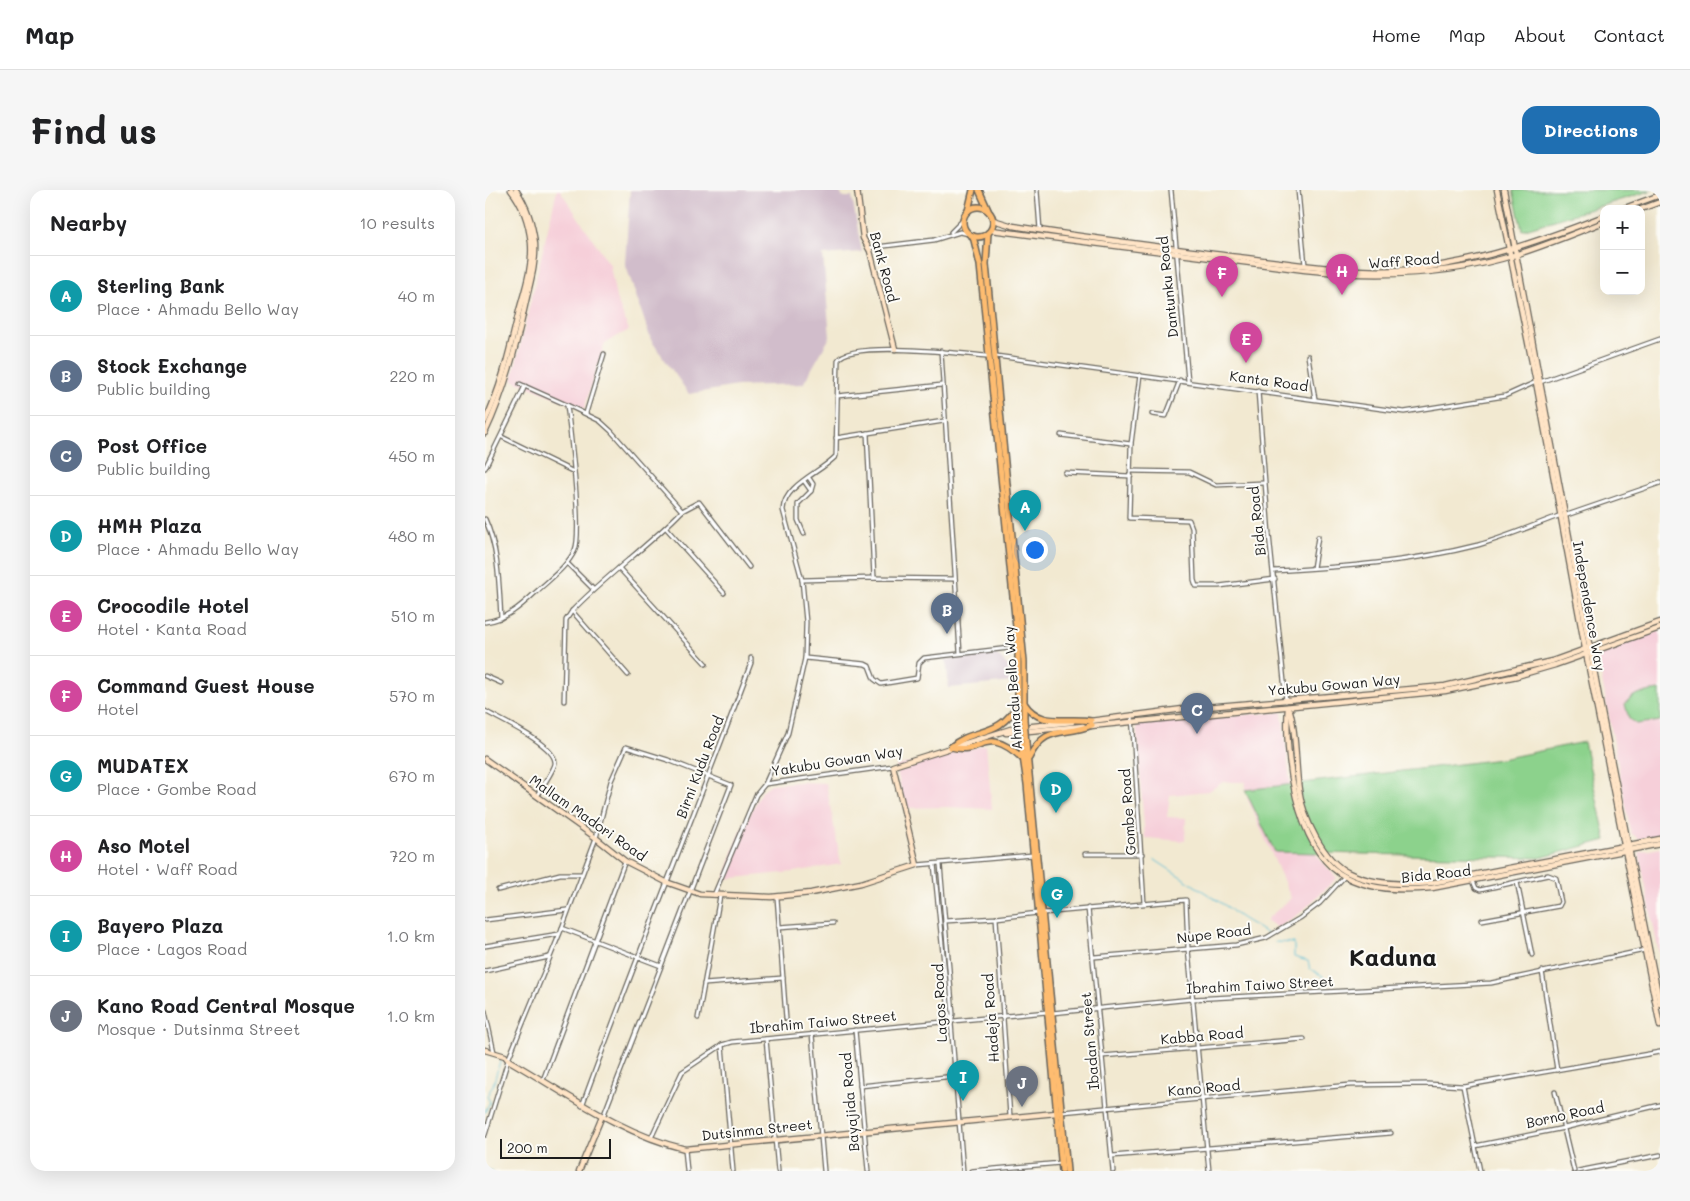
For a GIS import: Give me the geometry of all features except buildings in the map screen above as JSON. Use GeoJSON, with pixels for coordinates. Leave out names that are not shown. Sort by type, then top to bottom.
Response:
{"type":"FeatureCollection","features":[{"type":"Feature","properties":{"kind":"main road"},"geometry":{"type":"LineString","coordinates":[[973,190],[968,211],[963,220],[965,230],[971,235],[978,237],[990,232],[993,220],[979,190]]}},
{"type":"Feature","properties":{"kind":"main road"},"geometry":{"type":"LineString","coordinates":[[968,211],[975,207],[988,210]]}},
{"type":"Feature","properties":{"kind":"main road","name":"Ahmadu Bello Way"},"geometry":{"type":"LineString","coordinates":[[990,232],[986,264],[1024,662],[1021,702]]}},
{"type":"Feature","properties":{"kind":"main road","name":"Ahmadu Bello Way"},"geometry":{"type":"LineString","coordinates":[[971,235],[980,265],[1018,647],[1023,743],[1059,1113],[1067,1171]]}},
{"type":"Feature","properties":{"kind":"main road"},"geometry":{"type":"LineString","coordinates":[[951,747],[957,742],[985,733],[1001,723],[1021,702],[1032,714],[1042,719],[1092,723]]}},
{"type":"Feature","properties":{"kind":"main road"},"geometry":{"type":"LineString","coordinates":[[951,747],[959,749],[991,741],[1010,747],[1026,759],[1046,736],[1092,723]]}},
{"type":"Feature","properties":{"kind":"main road","name":"Ahmadu Bello Way"},"geometry":{"type":"LineString","coordinates":[[1026,759],[1033,855],[1041,913]]}},
{"type":"Feature","properties":{"kind":"main road","name":"Ahmadu Bello Way"},"geometry":{"type":"LineString","coordinates":[[1059,1113],[1062,1171]]}},
{"type":"Feature","properties":{"kind":"street"},"geometry":{"type":"LineString","coordinates":[[485,421],[494,402],[509,353],[530,262],[531,244],[528,224],[520,204],[511,190]]}},
{"type":"Feature","properties":{"kind":"street"},"geometry":{"type":"LineString","coordinates":[[485,434],[499,404],[514,355],[534,263],[535,243],[531,223],[517,190]]}},
{"type":"Feature","properties":{"kind":"street","name":"Bank Road"},"geometry":{"type":"LineString","coordinates":[[857,190],[863,238],[868,248],[895,349]]}},
{"type":"Feature","properties":{"kind":"street"},"geometry":{"type":"LineString","coordinates":[[1037,190],[1040,230]]}},
{"type":"Feature","properties":{"kind":"street","name":"Dantunku Road"},"geometry":{"type":"LineString","coordinates":[[1171,190],[1188,382]]}},
{"type":"Feature","properties":{"kind":"street"},"geometry":{"type":"LineString","coordinates":[[1298,190],[1305,265]]}},
{"type":"Feature","properties":{"kind":"street","name":"Independence Way"},"geometry":{"type":"LineString","coordinates":[[1497,190],[1507,249],[1538,382]]}},
{"type":"Feature","properties":{"kind":"street","name":"Independence Way"},"geometry":{"type":"LineString","coordinates":[[1504,190],[1538,382],[1593,652],[1660,1026]]}},
{"type":"Feature","properties":{"kind":"street"},"geometry":{"type":"LineString","coordinates":[[1633,205],[1660,195]]}},
{"type":"Feature","properties":{"kind":"street"},"geometry":{"type":"LineString","coordinates":[[1645,208],[1660,202]]}},
{"type":"Feature","properties":{"kind":"street","name":"Waff Road"},"geometry":{"type":"LineString","coordinates":[[990,232],[1305,265],[1346,272],[1421,268],[1498,252],[1525,245],[1600,217]]}},
{"type":"Feature","properties":{"kind":"street"},"geometry":{"type":"LineString","coordinates":[[947,235],[963,220]]}},
{"type":"Feature","properties":{"kind":"street","name":"Waff Road"},"geometry":{"type":"LineString","coordinates":[[993,220],[1004,225],[1175,251],[1346,272],[1419,273],[1509,257],[1600,223]]}},
{"type":"Feature","properties":{"kind":"street"},"geometry":{"type":"LineString","coordinates":[[868,248],[927,241],[960,232],[971,235]]}},
{"type":"Feature","properties":{"kind":"street"},"geometry":{"type":"LineString","coordinates":[[1498,252],[1503,249],[1506,239]]}},
{"type":"Feature","properties":{"kind":"street"},"geometry":{"type":"LineString","coordinates":[[1513,240],[1525,245]]}},
{"type":"Feature","properties":{"kind":"street"},"geometry":{"type":"LineString","coordinates":[[1517,261],[1518,257],[1526,251]]}},
{"type":"Feature","properties":{"kind":"street"},"geometry":{"type":"LineString","coordinates":[[1500,259],[1505,259],[1511,263]]}},
{"type":"Feature","properties":{"kind":"street","name":"Kanta Road"},"geometry":{"type":"LineString","coordinates":[[996,356],[1404,412],[1453,406],[1505,396],[1538,382],[1660,339]]}},
{"type":"Feature","properties":{"kind":"street"},"geometry":{"type":"LineString","coordinates":[[765,784],[788,732],[805,658],[806,615],[802,580],[783,510],[785,498],[836,456],[838,360],[840,356],[895,349],[988,356]]}},
{"type":"Feature","properties":{"kind":"street"},"geometry":{"type":"LineString","coordinates":[[941,351],[960,653]]}},
{"type":"Feature","properties":{"kind":"street"},"geometry":{"type":"LineString","coordinates":[[585,413],[604,354]]}},
{"type":"Feature","properties":{"kind":"street"},"geometry":{"type":"LineString","coordinates":[[1308,356],[1315,399]]}},
{"type":"Feature","properties":{"kind":"street"},"geometry":{"type":"LineString","coordinates":[[1140,375],[1131,444],[1129,518],[1185,519],[1191,522],[1194,580],[1196,586],[1219,586],[1275,579]]}},
{"type":"Feature","properties":{"kind":"street"},"geometry":{"type":"LineString","coordinates":[[1152,414],[1166,416],[1180,380]]}},
{"type":"Feature","properties":{"kind":"street"},"geometry":{"type":"LineString","coordinates":[[520,384],[585,413],[611,431],[682,511]]}},
{"type":"Feature","properties":{"kind":"street"},"geometry":{"type":"LineString","coordinates":[[837,396],[942,385]]}},
{"type":"Feature","properties":{"kind":"street"},"geometry":{"type":"LineString","coordinates":[[485,468],[525,386]]}},
{"type":"Feature","properties":{"kind":"street","name":"Bida Road"},"geometry":{"type":"LineString","coordinates":[[1259,391],[1264,483],[1286,700],[1292,720],[1297,777],[1303,807],[1316,837],[1326,852],[1340,868],[1356,876],[1395,884],[1422,886],[1627,848]]}},
{"type":"Feature","properties":{"kind":"street"},"geometry":{"type":"LineString","coordinates":[[485,622],[501,618],[518,608],[567,564],[576,548],[574,472],[567,405]]}},
{"type":"Feature","properties":{"kind":"street"},"geometry":{"type":"LineString","coordinates":[[836,438],[944,421]]}},
{"type":"Feature","properties":{"kind":"street"},"geometry":{"type":"LineString","coordinates":[[867,433],[874,578]]}},
{"type":"Feature","properties":{"kind":"street"},"geometry":{"type":"LineString","coordinates":[[1061,435],[1131,444]]}},
{"type":"Feature","properties":{"kind":"street"},"geometry":{"type":"LineString","coordinates":[[502,436],[574,472]]}},
{"type":"Feature","properties":{"kind":"street"},"geometry":{"type":"LineString","coordinates":[[1131,471],[1189,472],[1216,485],[1264,483]]}},
{"type":"Feature","properties":{"kind":"street"},"geometry":{"type":"LineString","coordinates":[[1065,473],[1131,476]]}},
{"type":"Feature","properties":{"kind":"street"},"geometry":{"type":"LineString","coordinates":[[804,534],[798,520],[798,504],[811,491],[813,484],[809,478]]}},
{"type":"Feature","properties":{"kind":"street"},"geometry":{"type":"LineString","coordinates":[[805,481],[811,491]]}},
{"type":"Feature","properties":{"kind":"street"},"geometry":{"type":"LineString","coordinates":[[1274,571],[1446,552],[1480,544],[1660,483]]}},
{"type":"Feature","properties":{"kind":"street"},"geometry":{"type":"LineString","coordinates":[[564,701],[566,620],[593,589],[666,528],[682,511],[699,502],[749,566]]}},
{"type":"Feature","properties":{"kind":"street","name":"Independence Way"},"geometry":{"type":"LineString","coordinates":[[1564,515],[1586,655],[1660,1004]]}},
{"type":"Feature","properties":{"kind":"street"},"geometry":{"type":"LineString","coordinates":[[485,518],[491,532],[497,563],[501,618]]}},
{"type":"Feature","properties":{"kind":"street"},"geometry":{"type":"LineString","coordinates":[[666,528],[724,593]]}},
{"type":"Feature","properties":{"kind":"street"},"geometry":{"type":"LineString","coordinates":[[1313,568],[1317,537]]}},
{"type":"Feature","properties":{"kind":"street"},"geometry":{"type":"LineString","coordinates":[[567,564],[593,589]]}},
{"type":"Feature","properties":{"kind":"street"},"geometry":{"type":"LineString","coordinates":[[619,568],[706,664]]}},
{"type":"Feature","properties":{"kind":"street"},"geometry":{"type":"LineString","coordinates":[[802,580],[874,578],[955,579]]}},
{"type":"Feature","properties":{"kind":"street"},"geometry":{"type":"LineString","coordinates":[[572,611],[628,675]]}},
{"type":"Feature","properties":{"kind":"street","name":"Yakubu Gowan Way"},"geometry":{"type":"LineString","coordinates":[[713,895],[757,795],[765,784],[893,766],[1002,733],[1286,700],[1445,686],[1543,664],[1660,622]]}},
{"type":"Feature","properties":{"kind":"street","name":"Yakubu Gowan Way"},"geometry":{"type":"LineString","coordinates":[[1133,718],[1288,707],[1445,691],[1517,676],[1586,655],[1660,628]]}},
{"type":"Feature","properties":{"kind":"street"},"geometry":{"type":"LineString","coordinates":[[1589,637],[1595,642],[1601,643]]}},
{"type":"Feature","properties":{"kind":"street"},"geometry":{"type":"LineString","coordinates":[[1576,652],[1583,638]]}},
{"type":"Feature","properties":{"kind":"street"},"geometry":{"type":"LineString","coordinates":[[805,658],[865,664],[869,666],[875,679],[881,684],[917,678],[921,660],[960,653],[1018,647]]}},
{"type":"Feature","properties":{"kind":"street"},"geometry":{"type":"LineString","coordinates":[[1594,661],[1599,650]]}},
{"type":"Feature","properties":{"kind":"street","name":"Birni Kudu Road"},"geometry":{"type":"LineString","coordinates":[[582,1106],[637,956],[709,778],[751,663],[751,658]]}},
{"type":"Feature","properties":{"kind":"street"},"geometry":{"type":"LineString","coordinates":[[1577,658],[1588,664]]}},
{"type":"Feature","properties":{"kind":"street"},"geometry":{"type":"LineString","coordinates":[[485,676],[501,683]]}},
{"type":"Feature","properties":{"kind":"street","name":"Bida Road"},"geometry":{"type":"LineString","coordinates":[[1288,707],[1288,730],[1298,808],[1321,854],[1337,872],[1345,876],[1372,885],[1394,889],[1473,881],[1627,848]]}},
{"type":"Feature","properties":{"kind":"street"},"geometry":{"type":"LineString","coordinates":[[485,710],[538,739],[553,756],[555,765],[537,796]]}},
{"type":"Feature","properties":{"kind":"street","name":"Gombe Road"},"geometry":{"type":"LineString","coordinates":[[1133,718],[1144,902]]}},
{"type":"Feature","properties":{"kind":"street"},"geometry":{"type":"LineString","coordinates":[[485,1135],[508,1060],[562,928],[567,910],[596,838],[605,797],[626,747],[668,760],[709,778],[731,785],[603,1117],[579,1171]]}},
{"type":"Feature","properties":{"kind":"street","name":"Mallam Madori Road"},"geometry":{"type":"LineString","coordinates":[[485,759],[596,838],[625,861],[666,882],[691,891],[721,896],[777,897],[811,893],[852,884],[917,865]]}},
{"type":"Feature","properties":{"kind":"street"},"geometry":{"type":"LineString","coordinates":[[893,766],[917,865],[1033,855]]}},
{"type":"Feature","properties":{"kind":"street"},"geometry":{"type":"LineString","coordinates":[[1627,848],[1660,839]]}},
{"type":"Feature","properties":{"kind":"street"},"geometry":{"type":"LineString","coordinates":[[1627,848],[1660,844]]}},
{"type":"Feature","properties":{"kind":"street"},"geometry":{"type":"LineString","coordinates":[[1085,854],[1142,854]]}},
{"type":"Feature","properties":{"kind":"street"},"geometry":{"type":"LineString","coordinates":[[543,1080],[625,861]]}},
{"type":"Feature","properties":{"kind":"street"},"geometry":{"type":"LineString","coordinates":[[934,864],[951,1020]]}},
{"type":"Feature","properties":{"kind":"street","name":"Lagos Road"},"geometry":{"type":"LineString","coordinates":[[940,864],[953,1014],[951,1020],[963,1171]]}},
{"type":"Feature","properties":{"kind":"street"},"geometry":{"type":"LineString","coordinates":[[498,890],[561,874],[581,874]]}},
{"type":"Feature","properties":{"kind":"street"},"geometry":{"type":"LineString","coordinates":[[1473,881],[1476,888],[1480,890],[1553,875],[1556,878],[1561,900],[1559,906],[1482,920]]}},
{"type":"Feature","properties":{"kind":"street","name":"Nupe Road"},"geometry":{"type":"LineString","coordinates":[[1094,957],[1236,945],[1265,938],[1301,918],[1320,903],[1345,876]]}},
{"type":"Feature","properties":{"kind":"street"},"geometry":{"type":"LineString","coordinates":[[1517,882],[1532,955]]}},
{"type":"Feature","properties":{"kind":"street"},"geometry":{"type":"LineString","coordinates":[[698,1018],[721,896]]}},
{"type":"Feature","properties":{"kind":"street"},"geometry":{"type":"LineString","coordinates":[[777,897],[786,1019]]}},
{"type":"Feature","properties":{"kind":"street"},"geometry":{"type":"LineString","coordinates":[[945,921],[996,918],[1144,902],[1186,900],[1196,1048],[1209,1171]]}},
{"type":"Feature","properties":{"kind":"street","name":"Ibadan Street"},"geometry":{"type":"LineString","coordinates":[[1088,908],[1113,1171]]}},
{"type":"Feature","properties":{"kind":"street"},"geometry":{"type":"LineString","coordinates":[[485,920],[567,910]]}},
{"type":"Feature","properties":{"kind":"street","name":"Hadeja Road"},"geometry":{"type":"LineString","coordinates":[[996,918],[1001,1017],[1010,1116]]}},
{"type":"Feature","properties":{"kind":"street"},"geometry":{"type":"LineString","coordinates":[[779,927],[833,923]]}},
{"type":"Feature","properties":{"kind":"street"},"geometry":{"type":"LineString","coordinates":[[562,928],[661,966]]}},
{"type":"Feature","properties":{"kind":"street"},"geometry":{"type":"LineString","coordinates":[[485,946],[559,934]]}},
{"type":"Feature","properties":{"kind":"street","name":"Ibrahim Taiwo Street"},"geometry":{"type":"LineString","coordinates":[[651,1138],[682,1072],[722,1045],[732,1042],[951,1020],[1192,999],[1491,984],[1542,971],[1645,950]]}},
{"type":"Feature","properties":{"kind":"street"},"geometry":{"type":"LineString","coordinates":[[485,971],[549,957]]}},
{"type":"Feature","properties":{"kind":"street"},"geometry":{"type":"LineString","coordinates":[[1542,971],[1557,1070]]}},
{"type":"Feature","properties":{"kind":"street"},"geometry":{"type":"LineString","coordinates":[[704,984],[783,978]]}},
{"type":"Feature","properties":{"kind":"street"},"geometry":{"type":"LineString","coordinates":[[485,1011],[494,1052]]}},
{"type":"Feature","properties":{"kind":"street","name":"Bayajida Road"},"geometry":{"type":"LineString","coordinates":[[855,1030],[868,1171]]}},
{"type":"Feature","properties":{"kind":"street"},"geometry":{"type":"LineString","coordinates":[[811,1034],[824,1171]]}},
{"type":"Feature","properties":{"kind":"street"},"geometry":{"type":"LineString","coordinates":[[766,1039],[777,1171]]}},
{"type":"Feature","properties":{"kind":"street","name":"Kabba Road"},"geometry":{"type":"LineString","coordinates":[[1102,1056],[1304,1039]]}},
{"type":"Feature","properties":{"kind":"street"},"geometry":{"type":"LineString","coordinates":[[722,1045],[733,1171]]}},
{"type":"Feature","properties":{"kind":"street","name":"Dutsinma Street"},"geometry":{"type":"LineString","coordinates":[[485,1050],[505,1056],[508,1060],[603,1117],[651,1138],[685,1149],[1010,1116],[1059,1113]]}},
{"type":"Feature","properties":{"kind":"street","name":"Kano Road"},"geometry":{"type":"LineString","coordinates":[[1059,1113],[1350,1085],[1427,1084],[1463,1086],[1660,1052]]}},
{"type":"Feature","properties":{"kind":"street"},"geometry":{"type":"LineString","coordinates":[[860,1086],[955,1076]]}},
{"type":"Feature","properties":{"kind":"street"},"geometry":{"type":"LineString","coordinates":[[1463,1086],[1480,1171]]}},
{"type":"Feature","properties":{"kind":"street"},"geometry":{"type":"LineString","coordinates":[[1555,1092],[1576,1171],[1660,1155]]}},
{"type":"Feature","properties":{"kind":"street","name":"Borno Road"},"geometry":{"type":"LineString","coordinates":[[1475,1146],[1564,1128],[1660,1105]]}},
{"type":"Feature","properties":{"kind":"street"},"geometry":{"type":"LineString","coordinates":[[1112,1156],[1391,1133]]}},
{"type":"Feature","properties":{"kind":"street"},"geometry":{"type":"LineString","coordinates":[[685,1149],[687,1171]]}},
{"type":"Feature","properties":{"kind":"street"},"geometry":{"type":"LineString","coordinates":[[971,1171],[1061,1163]]}},
{"type":"Feature","properties":{"kind":"shaded area"},"geometry":{"type":"Polygon","coordinates":[[[557,190],[560,190],[610,265],[616,298],[629,330],[605,343],[584,409],[512,380],[557,190]]]}},
{"type":"Feature","properties":{"kind":"shaded area"},"geometry":{"type":"Polygon","coordinates":[[[630,190],[838,190],[843,197],[852,197],[862,252],[823,255],[830,337],[803,384],[737,386],[689,394],[651,340],[625,263],[630,190]]]}},
{"type":"Feature","properties":{"kind":"shaded area"},"geometry":{"type":"Polygon","coordinates":[[[1660,631],[1660,835],[1639,839],[1631,833],[1598,659],[1605,650],[1660,631]]]}},
{"type":"Feature","properties":{"kind":"shaded area"},"geometry":{"type":"Polygon","coordinates":[[[995,653],[1011,669],[1013,682],[949,688],[946,659],[995,653]]]}},
{"type":"Feature","properties":{"kind":"shaded area"},"geometry":{"type":"Polygon","coordinates":[[[1282,712],[1292,798],[1299,824],[1317,856],[1337,878],[1300,913],[1278,928],[1266,920],[1291,898],[1248,800],[1245,782],[1223,782],[1209,791],[1170,795],[1167,817],[1186,818],[1185,841],[1145,838],[1136,723],[1282,712]]]}},
{"type":"Feature","properties":{"kind":"shaded area"},"geometry":{"type":"Polygon","coordinates":[[[986,745],[992,809],[905,808],[896,766],[986,745]]]}},
{"type":"Feature","properties":{"kind":"shaded area"},"geometry":{"type":"Polygon","coordinates":[[[826,783],[841,864],[793,872],[724,879],[739,835],[762,791],[771,784],[826,783]]]}},
{"type":"Feature","properties":{"kind":"shaded area"},"geometry":{"type":"Polygon","coordinates":[[[1660,848],[1660,953],[1659,954],[1639,852],[1660,848]]]}},
{"type":"Feature","properties":{"kind":"green space"},"geometry":{"type":"Polygon","coordinates":[[[1513,190],[1653,190],[1600,205],[1522,230],[1513,190]]]}},
{"type":"Feature","properties":{"kind":"green space"},"geometry":{"type":"Polygon","coordinates":[[[1660,690],[1660,721],[1636,724],[1629,719],[1625,704],[1628,700],[1641,693],[1660,690]]]}},
{"type":"Feature","properties":{"kind":"green space"},"geometry":{"type":"Polygon","coordinates":[[[1584,742],[1606,840],[1540,858],[1275,852],[1245,790],[1501,759],[1584,742]]]}},
{"type":"Feature","properties":{"kind":"waterway"},"geometry":{"type":"LineString","coordinates":[[1155,860],[1267,934]]}},
{"type":"Feature","properties":{"kind":"waterway"},"geometry":{"type":"LineString","coordinates":[[1275,942],[1294,943],[1294,957],[1308,961],[1310,969],[1323,976],[1321,987]]}},
{"type":"Feature","properties":{"kind":"waterway"},"geometry":{"type":"LineString","coordinates":[[485,1112],[490,1102],[487,1096],[493,1085],[501,1058]]}},
{"type":"Feature","properties":{"kind":"waterway"},"geometry":{"type":"LineString","coordinates":[[485,1169],[493,1171]]}},
{"type":"Feature","properties":{"kind":"place","name":"Aso Motel"},"geometry":{"type":"Point","coordinates":[1342,295]}},
{"type":"Feature","properties":{"kind":"place","name":"Command Guest House"},"geometry":{"type":"Point","coordinates":[1222,297]}},
{"type":"Feature","properties":{"kind":"place","name":"Crocodile Hotel"},"geometry":{"type":"Point","coordinates":[1246,363]}},
{"type":"Feature","properties":{"kind":"place","name":"Sterling Bank"},"geometry":{"type":"Point","coordinates":[1025,531]}},
{"type":"Feature","properties":{"kind":"place","name":"Stock Exchange"},"geometry":{"type":"Point","coordinates":[947,634]}},
{"type":"Feature","properties":{"kind":"place","name":"Post Office"},"geometry":{"type":"Point","coordinates":[1197,734]}},
{"type":"Feature","properties":{"kind":"place","name":"HMH Plaza"},"geometry":{"type":"Point","coordinates":[1056,813]}},
{"type":"Feature","properties":{"kind":"place","name":"MUDATEX"},"geometry":{"type":"Point","coordinates":[1057,918]}},
{"type":"Feature","properties":{"kind":"place","name":"Bayero Plaza"},"geometry":{"type":"Point","coordinates":[963,1101]}},
{"type":"Feature","properties":{"kind":"place","name":"Kano Road Central Mosque"},"geometry":{"type":"Point","coordinates":[1022,1107]}},
{"type":"Feature","properties":{"kind":"district","name":"Kaduna"},"geometry":{"type":"Point","coordinates":[1393,958]}}]}
